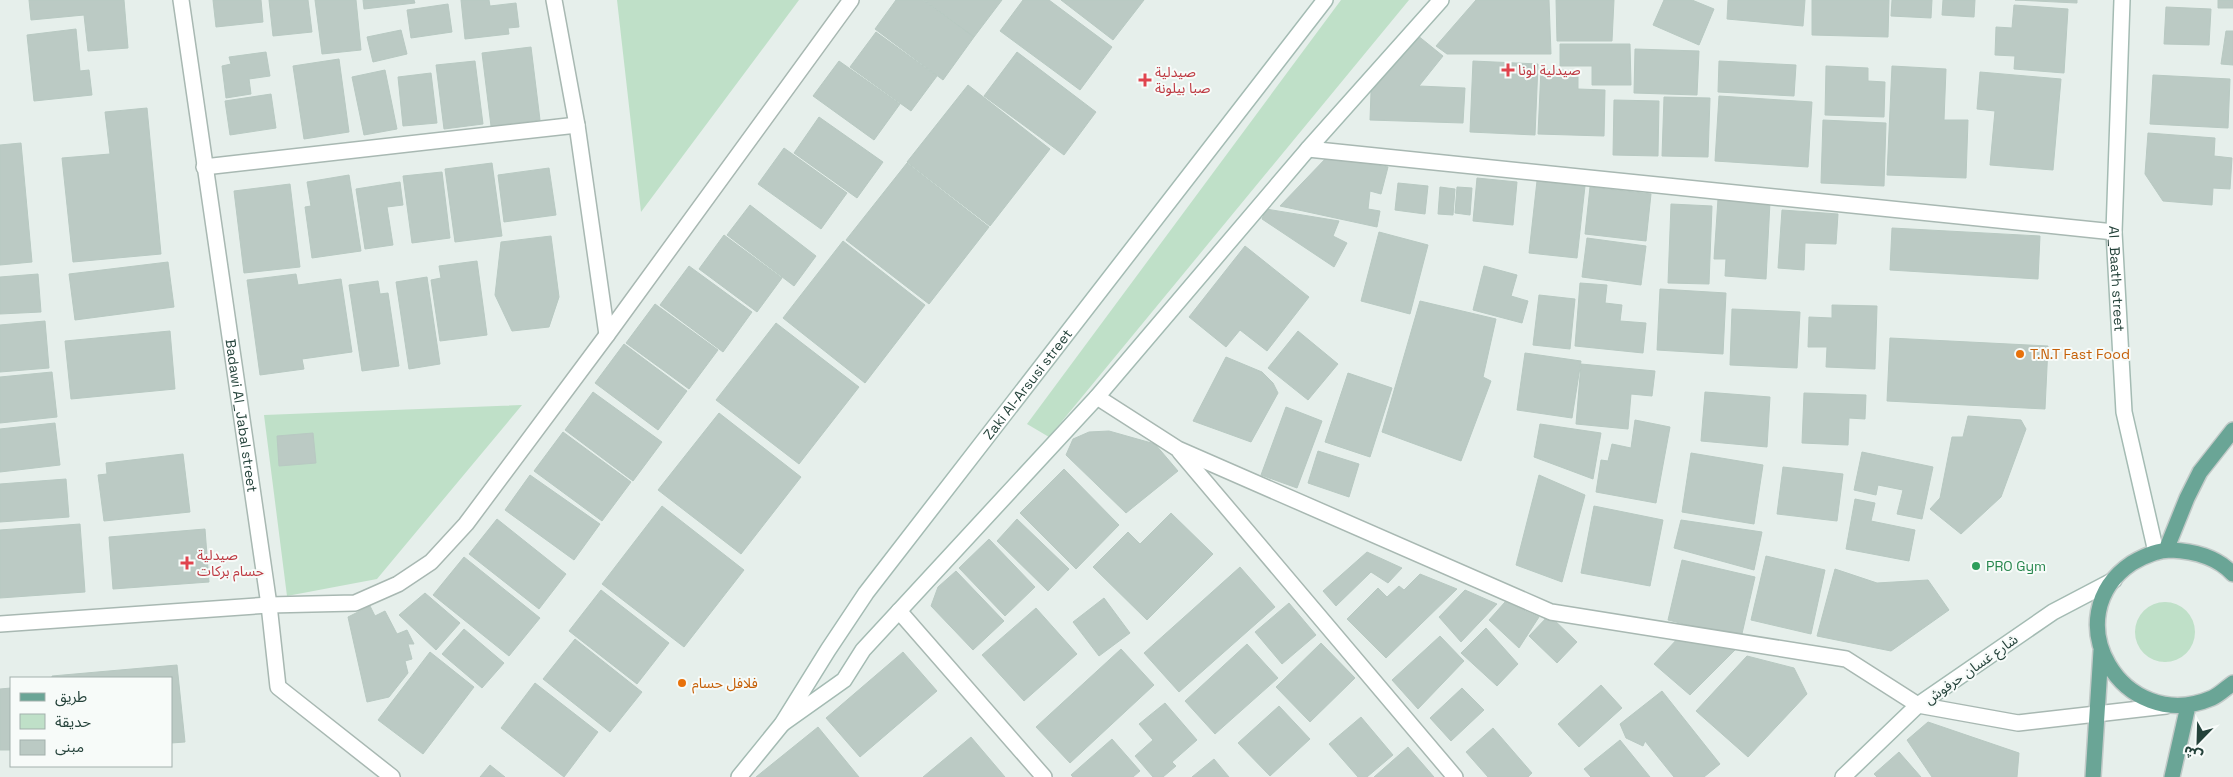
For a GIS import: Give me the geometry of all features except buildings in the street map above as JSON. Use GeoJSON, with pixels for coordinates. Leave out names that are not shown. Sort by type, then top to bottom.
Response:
{"type":"FeatureCollection","features":[{"type":"Feature","properties":{"kind":"main road"},"geometry":{"type":"LineString","coordinates":[[2161,551],[2200,472],[2233,430]]}},
{"type":"Feature","properties":{"kind":"main road"},"geometry":{"type":"LineString","coordinates":[[2093,777],[2101,650],[2098,626],[2102,602],[2114,580],[2133,563],[2161,551],[2188,550],[2209,557],[2233,574]]}},
{"type":"Feature","properties":{"kind":"main road"},"geometry":{"type":"LineString","coordinates":[[2101,650],[2111,672],[2128,689],[2146,700],[2166,706],[2188,706],[2213,698],[2233,683]]}},
{"type":"Feature","properties":{"kind":"main road"},"geometry":{"type":"LineString","coordinates":[[2172,777],[2188,706]]}},
{"type":"Feature","properties":{"kind":"street","name":"Badawi Al_Jabal street"},"geometry":{"type":"LineString","coordinates":[[181,0],[269,605],[278,687],[392,777]]}},
{"type":"Feature","properties":{"kind":"street"},"geometry":{"type":"LineString","coordinates":[[554,0],[577,125],[607,335]]}},
{"type":"Feature","properties":{"kind":"street"},"geometry":{"type":"LineString","coordinates":[[0,624],[269,605],[355,603],[398,584],[431,562],[466,524],[607,335],[851,0]]}},
{"type":"Feature","properties":{"kind":"street","name":"Zaki Al-Arsusi street"},"geometry":{"type":"LineString","coordinates":[[739,777],[782,724],[866,593],[1325,0]]}},
{"type":"Feature","properties":{"kind":"street"},"geometry":{"type":"LineString","coordinates":[[782,724],[844,680],[863,650],[1097,397],[1308,149],[1441,0]]}},
{"type":"Feature","properties":{"kind":"street","name":"Al_Baath street"},"geometry":{"type":"LineString","coordinates":[[2122,0],[2114,232],[2124,412],[2161,551]]}},
{"type":"Feature","properties":{"kind":"street"},"geometry":{"type":"LineString","coordinates":[[204,167],[577,125]]}},
{"type":"Feature","properties":{"kind":"street"},"geometry":{"type":"LineString","coordinates":[[1308,149],[2114,232]]}},
{"type":"Feature","properties":{"kind":"street"},"geometry":{"type":"LineString","coordinates":[[1097,397],[1178,449],[1551,612],[1846,659],[1918,705],[2018,722],[2166,706]]}},
{"type":"Feature","properties":{"kind":"street"},"geometry":{"type":"LineString","coordinates":[[1178,449],[1455,777]]}},
{"type":"Feature","properties":{"kind":"street","name":"شارع غسان حرفوش"},"geometry":{"type":"LineString","coordinates":[[1843,777],[1918,705],[2053,612],[2114,580]]}},
{"type":"Feature","properties":{"kind":"street"},"geometry":{"type":"LineString","coordinates":[[899,611],[1044,777]]}},
{"type":"Feature","properties":{"kind":"green space"},"geometry":{"type":"Polygon","coordinates":[[[617,0],[799,0],[641,212],[617,0]]]}},
{"type":"Feature","properties":{"kind":"green space"},"geometry":{"type":"Polygon","coordinates":[[[1341,0],[1409,0],[1049,437],[1027,424],[1341,0]]]}},
{"type":"Feature","properties":{"kind":"green space"},"geometry":{"type":"Polygon","coordinates":[[[522,405],[377,579],[287,596],[264,415],[522,405]]]}},
{"type":"Feature","properties":{"kind":"green space"},"geometry":{"type":"Polygon","coordinates":[[[2165,602],[2182,607],[2190,615],[2195,632],[2190,649],[2182,657],[2165,662],[2148,657],[2140,649],[2135,632],[2140,615],[2148,607],[2165,602]]]}},
{"type":"Feature","properties":{"kind":"place","name":"صيدلية لونا"},"geometry":{"type":"Point","coordinates":[1508,70]}},
{"type":"Feature","properties":{"kind":"place","name":"صيدلية صبا بيلونة"},"geometry":{"type":"Point","coordinates":[1145,80]}},
{"type":"Feature","properties":{"kind":"place","name":"T.N.T Fast Food"},"geometry":{"type":"Point","coordinates":[2020,354]}},
{"type":"Feature","properties":{"kind":"place","name":"صيدلية حسام بركات"},"geometry":{"type":"Point","coordinates":[187,563]}},
{"type":"Feature","properties":{"kind":"place","name":"PRO Gym"},"geometry":{"type":"Point","coordinates":[1976,566]}},
{"type":"Feature","properties":{"kind":"place","name":"فلافل حسام"},"geometry":{"type":"Point","coordinates":[682,683]}}]}
